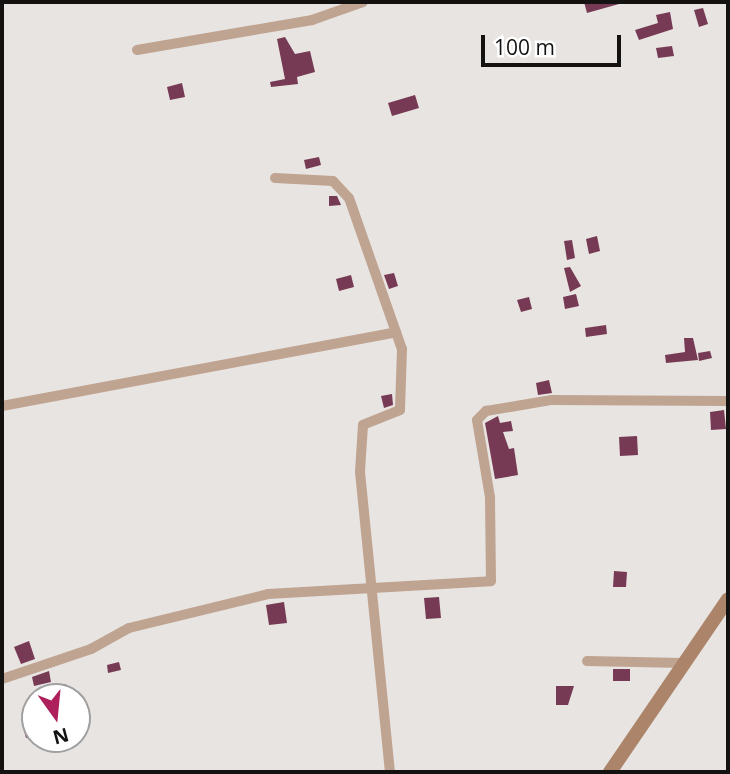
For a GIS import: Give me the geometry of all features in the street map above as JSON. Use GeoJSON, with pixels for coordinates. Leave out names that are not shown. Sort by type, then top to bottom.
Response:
{"type":"FeatureCollection","features":[{"type":"Feature","properties":{"kind":"main road"},"geometry":{"type":"LineString","coordinates":[[610,772],[728,599]]}},
{"type":"Feature","properties":{"kind":"street"},"geometry":{"type":"LineString","coordinates":[[137,50],[312,20],[363,2]]}},
{"type":"Feature","properties":{"kind":"street"},"geometry":{"type":"LineString","coordinates":[[275,178],[334,181],[349,198],[402,349],[400,410],[363,425],[360,472],[390,772]]}},
{"type":"Feature","properties":{"kind":"street"},"geometry":{"type":"LineString","coordinates":[[2,406],[396,332]]}},
{"type":"Feature","properties":{"kind":"street"},"geometry":{"type":"LineString","coordinates":[[2,679],[91,649],[129,628],[268,594],[373,585],[491,581],[490,497],[477,421],[486,411],[552,400],[728,401]]}},
{"type":"Feature","properties":{"kind":"street"},"geometry":{"type":"LineString","coordinates":[[587,660],[683,663]]}},
{"type":"Feature","properties":{"kind":"building"},"geometry":{"type":"Polygon","coordinates":[[[584,2],[619,2],[619,4],[587,13],[584,2]]]}},
{"type":"Feature","properties":{"kind":"building"},"geometry":{"type":"Polygon","coordinates":[[[703,8],[708,24],[699,27],[694,10],[703,8]]]}},
{"type":"Feature","properties":{"kind":"building"},"geometry":{"type":"Polygon","coordinates":[[[670,12],[673,29],[639,40],[635,30],[658,23],[656,15],[670,12]]]}},
{"type":"Feature","properties":{"kind":"building"},"geometry":{"type":"Polygon","coordinates":[[[285,37],[295,54],[310,51],[315,72],[297,77],[298,84],[271,87],[270,82],[285,79],[277,39],[285,37]]]}},
{"type":"Feature","properties":{"kind":"building"},"geometry":{"type":"Polygon","coordinates":[[[672,46],[674,56],[658,58],[656,48],[672,46]]]}},
{"type":"Feature","properties":{"kind":"building"},"geometry":{"type":"Polygon","coordinates":[[[182,83],[185,97],[170,100],[167,87],[182,83]]]}},
{"type":"Feature","properties":{"kind":"building"},"geometry":{"type":"Polygon","coordinates":[[[415,95],[419,108],[392,116],[388,103],[415,95]]]}},
{"type":"Feature","properties":{"kind":"building"},"geometry":{"type":"Polygon","coordinates":[[[319,157],[321,165],[306,169],[304,160],[319,157]]]}},
{"type":"Feature","properties":{"kind":"building"},"geometry":{"type":"Polygon","coordinates":[[[329,196],[337,196],[341,205],[329,206],[329,196]]]}},
{"type":"Feature","properties":{"kind":"building"},"geometry":{"type":"Polygon","coordinates":[[[597,236],[600,251],[589,254],[586,239],[597,236]]]}},
{"type":"Feature","properties":{"kind":"building"},"geometry":{"type":"Polygon","coordinates":[[[572,240],[575,258],[567,260],[564,241],[572,240]]]}},
{"type":"Feature","properties":{"kind":"building"},"geometry":{"type":"Polygon","coordinates":[[[570,267],[581,286],[570,292],[564,268],[570,267]]]}},
{"type":"Feature","properties":{"kind":"building"},"geometry":{"type":"Polygon","coordinates":[[[394,273],[398,286],[389,289],[384,275],[394,273]]]}},
{"type":"Feature","properties":{"kind":"building"},"geometry":{"type":"Polygon","coordinates":[[[351,275],[354,287],[339,291],[336,279],[351,275]]]}},
{"type":"Feature","properties":{"kind":"building"},"geometry":{"type":"Polygon","coordinates":[[[576,294],[579,306],[565,309],[563,297],[576,294]]]}},
{"type":"Feature","properties":{"kind":"building"},"geometry":{"type":"Polygon","coordinates":[[[529,297],[532,309],[521,312],[517,300],[529,297]]]}},
{"type":"Feature","properties":{"kind":"building"},"geometry":{"type":"Polygon","coordinates":[[[606,325],[607,334],[586,337],[585,328],[606,325]]]}},
{"type":"Feature","properties":{"kind":"building"},"geometry":{"type":"Polygon","coordinates":[[[684,338],[693,338],[698,360],[666,363],[665,355],[685,352],[684,338]]]}},
{"type":"Feature","properties":{"kind":"building"},"geometry":{"type":"Polygon","coordinates":[[[710,351],[712,358],[699,361],[698,353],[710,351]]]}},
{"type":"Feature","properties":{"kind":"building"},"geometry":{"type":"Polygon","coordinates":[[[549,380],[552,393],[538,395],[536,383],[549,380]]]}},
{"type":"Feature","properties":{"kind":"building"},"geometry":{"type":"Polygon","coordinates":[[[392,394],[393,405],[384,408],[381,396],[392,394]]]}},
{"type":"Feature","properties":{"kind":"building"},"geometry":{"type":"Polygon","coordinates":[[[724,410],[726,429],[711,430],[710,412],[724,410]]]}},
{"type":"Feature","properties":{"kind":"building"},"geometry":{"type":"Polygon","coordinates":[[[498,416],[500,423],[511,421],[513,431],[503,432],[509,449],[514,448],[518,475],[495,479],[485,423],[498,416]]]}},
{"type":"Feature","properties":{"kind":"building"},"geometry":{"type":"Polygon","coordinates":[[[637,436],[638,455],[620,456],[619,437],[637,436]]]}},
{"type":"Feature","properties":{"kind":"building"},"geometry":{"type":"Polygon","coordinates":[[[614,571],[627,572],[626,587],[613,587],[614,571]]]}},
{"type":"Feature","properties":{"kind":"building"},"geometry":{"type":"Polygon","coordinates":[[[439,597],[441,618],[426,619],[424,598],[439,597]]]}},
{"type":"Feature","properties":{"kind":"building"},"geometry":{"type":"Polygon","coordinates":[[[284,602],[287,623],[269,625],[266,605],[284,602]]]}},
{"type":"Feature","properties":{"kind":"building"},"geometry":{"type":"Polygon","coordinates":[[[29,641],[35,659],[21,664],[14,647],[29,641]]]}},
{"type":"Feature","properties":{"kind":"building"},"geometry":{"type":"Polygon","coordinates":[[[119,662],[121,670],[108,673],[107,665],[119,662]]]}},
{"type":"Feature","properties":{"kind":"building"},"geometry":{"type":"Polygon","coordinates":[[[613,669],[630,669],[630,681],[613,681],[613,669]]]}},
{"type":"Feature","properties":{"kind":"building"},"geometry":{"type":"Polygon","coordinates":[[[49,671],[51,682],[33,683],[32,677],[49,671]]]}},
{"type":"Feature","properties":{"kind":"building"},"geometry":{"type":"Polygon","coordinates":[[[556,686],[574,686],[568,705],[556,705],[556,686]]]}}]}
